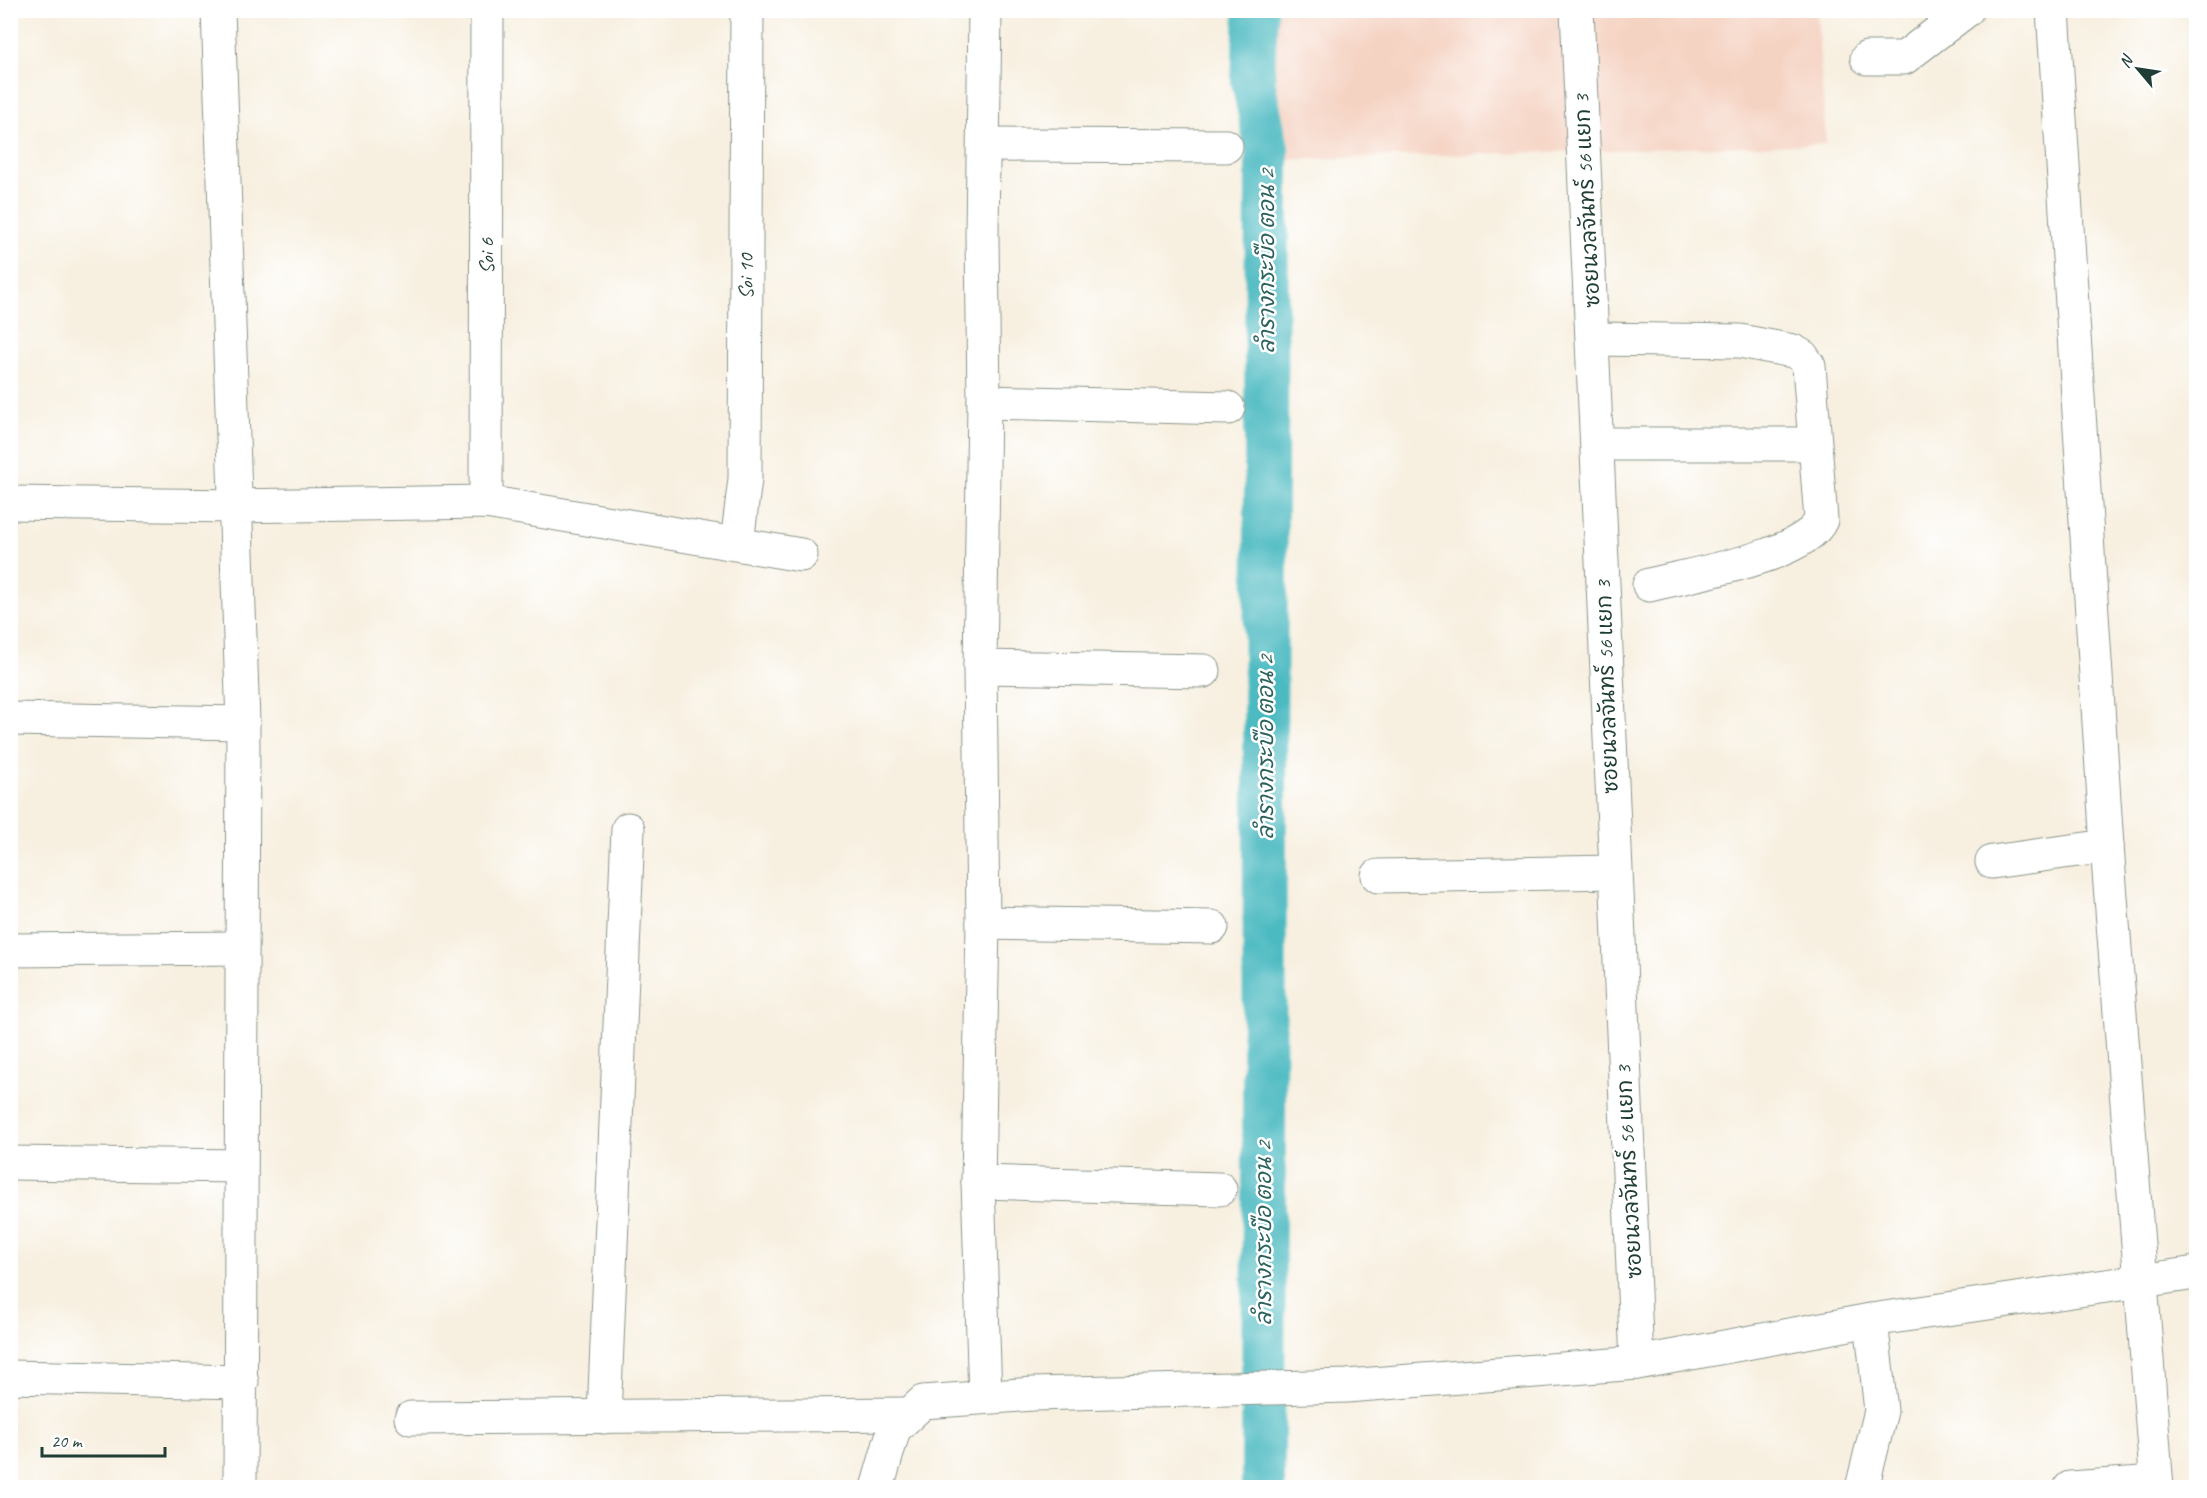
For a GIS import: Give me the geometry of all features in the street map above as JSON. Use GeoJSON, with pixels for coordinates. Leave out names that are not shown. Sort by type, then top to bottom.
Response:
{"type":"FeatureCollection","features":[{"type":"Feature","properties":{"kind":"street"},"geometry":{"type":"LineString","coordinates":[[218,10],[243,723],[240,1488]]}},
{"type":"Feature","properties":{"kind":"street","name":"Soi 6"},"geometry":{"type":"LineString","coordinates":[[486,502],[487,10]]}},
{"type":"Feature","properties":{"kind":"street","name":"Soi 10"},"geometry":{"type":"LineString","coordinates":[[737,543],[746,479],[747,10]]}},
{"type":"Feature","properties":{"kind":"street"},"geometry":{"type":"LineString","coordinates":[[985,10],[982,234],[984,402],[980,667],[983,923],[978,1182],[985,1397]]}},
{"type":"Feature","properties":{"kind":"street","name":"ซอยนวลจันทร์ 56 แยก 3"},"geometry":{"type":"LineString","coordinates":[[1577,10],[1594,339],[1637,1363]]}},
{"type":"Feature","properties":{"kind":"street"},"geometry":{"type":"LineString","coordinates":[[1867,58],[1904,58],[1967,10]]}},
{"type":"Feature","properties":{"kind":"street"},"geometry":{"type":"LineString","coordinates":[[2053,10],[2107,846],[2156,1485],[2070,1488]]}},
{"type":"Feature","properties":{"kind":"street"},"geometry":{"type":"LineString","coordinates":[[984,145],[1226,146]]}},
{"type":"Feature","properties":{"kind":"street"},"geometry":{"type":"LineString","coordinates":[[1594,339],[1740,341],[1793,351],[1802,356],[1809,366],[1821,520],[1812,534],[1776,553],[1648,585]]}},
{"type":"Feature","properties":{"kind":"street"},"geometry":{"type":"LineString","coordinates":[[984,402],[1228,408]]}},
{"type":"Feature","properties":{"kind":"street"},"geometry":{"type":"LineString","coordinates":[[1597,444],[1814,444]]}},
{"type":"Feature","properties":{"kind":"street"},"geometry":{"type":"LineString","coordinates":[[10,503],[237,506],[486,502],[801,555]]}},
{"type":"Feature","properties":{"kind":"street"},"geometry":{"type":"LineString","coordinates":[[980,667],[1204,671]]}},
{"type":"Feature","properties":{"kind":"street"},"geometry":{"type":"LineString","coordinates":[[10,719],[243,723]]}},
{"type":"Feature","properties":{"kind":"street"},"geometry":{"type":"LineString","coordinates":[[604,1417],[628,829]]}},
{"type":"Feature","properties":{"kind":"street"},"geometry":{"type":"LineString","coordinates":[[1992,862],[2107,846]]}},
{"type":"Feature","properties":{"kind":"street"},"geometry":{"type":"LineString","coordinates":[[1378,876],[1615,872]]}},
{"type":"Feature","properties":{"kind":"street"},"geometry":{"type":"LineString","coordinates":[[983,923],[1212,927]]}},
{"type":"Feature","properties":{"kind":"street"},"geometry":{"type":"LineString","coordinates":[[10,950],[241,948]]}},
{"type":"Feature","properties":{"kind":"street"},"geometry":{"type":"LineString","coordinates":[[10,1163],[240,1166]]}},
{"type":"Feature","properties":{"kind":"street"},"geometry":{"type":"LineString","coordinates":[[978,1182],[1220,1189]]}},
{"type":"Feature","properties":{"kind":"street"},"geometry":{"type":"LineString","coordinates":[[877,1486],[894,1429],[923,1402],[985,1397],[1347,1386],[1637,1363],[1871,1320],[2196,1274]]}},
{"type":"Feature","properties":{"kind":"street"},"geometry":{"type":"LineString","coordinates":[[1862,1488],[1881,1411],[1871,1320]]}},
{"type":"Feature","properties":{"kind":"street"},"geometry":{"type":"LineString","coordinates":[[10,1377],[242,1382]]}},
{"type":"Feature","properties":{"kind":"street"},"geometry":{"type":"LineString","coordinates":[[411,1418],[909,1414]]}},
{"type":"Feature","properties":{"kind":"shaded area"},"geometry":{"type":"Polygon","coordinates":[[[1270,11],[1817,11],[1826,144],[1276,160],[1269,82],[1270,11]]]}},
{"type":"Feature","properties":{"kind":"waterway","name":"ลำรางกระบือ ตอน 2"},"geometry":{"type":"LineString","coordinates":[[1256,10],[1253,81],[1267,149],[1263,1488]]}}]}
